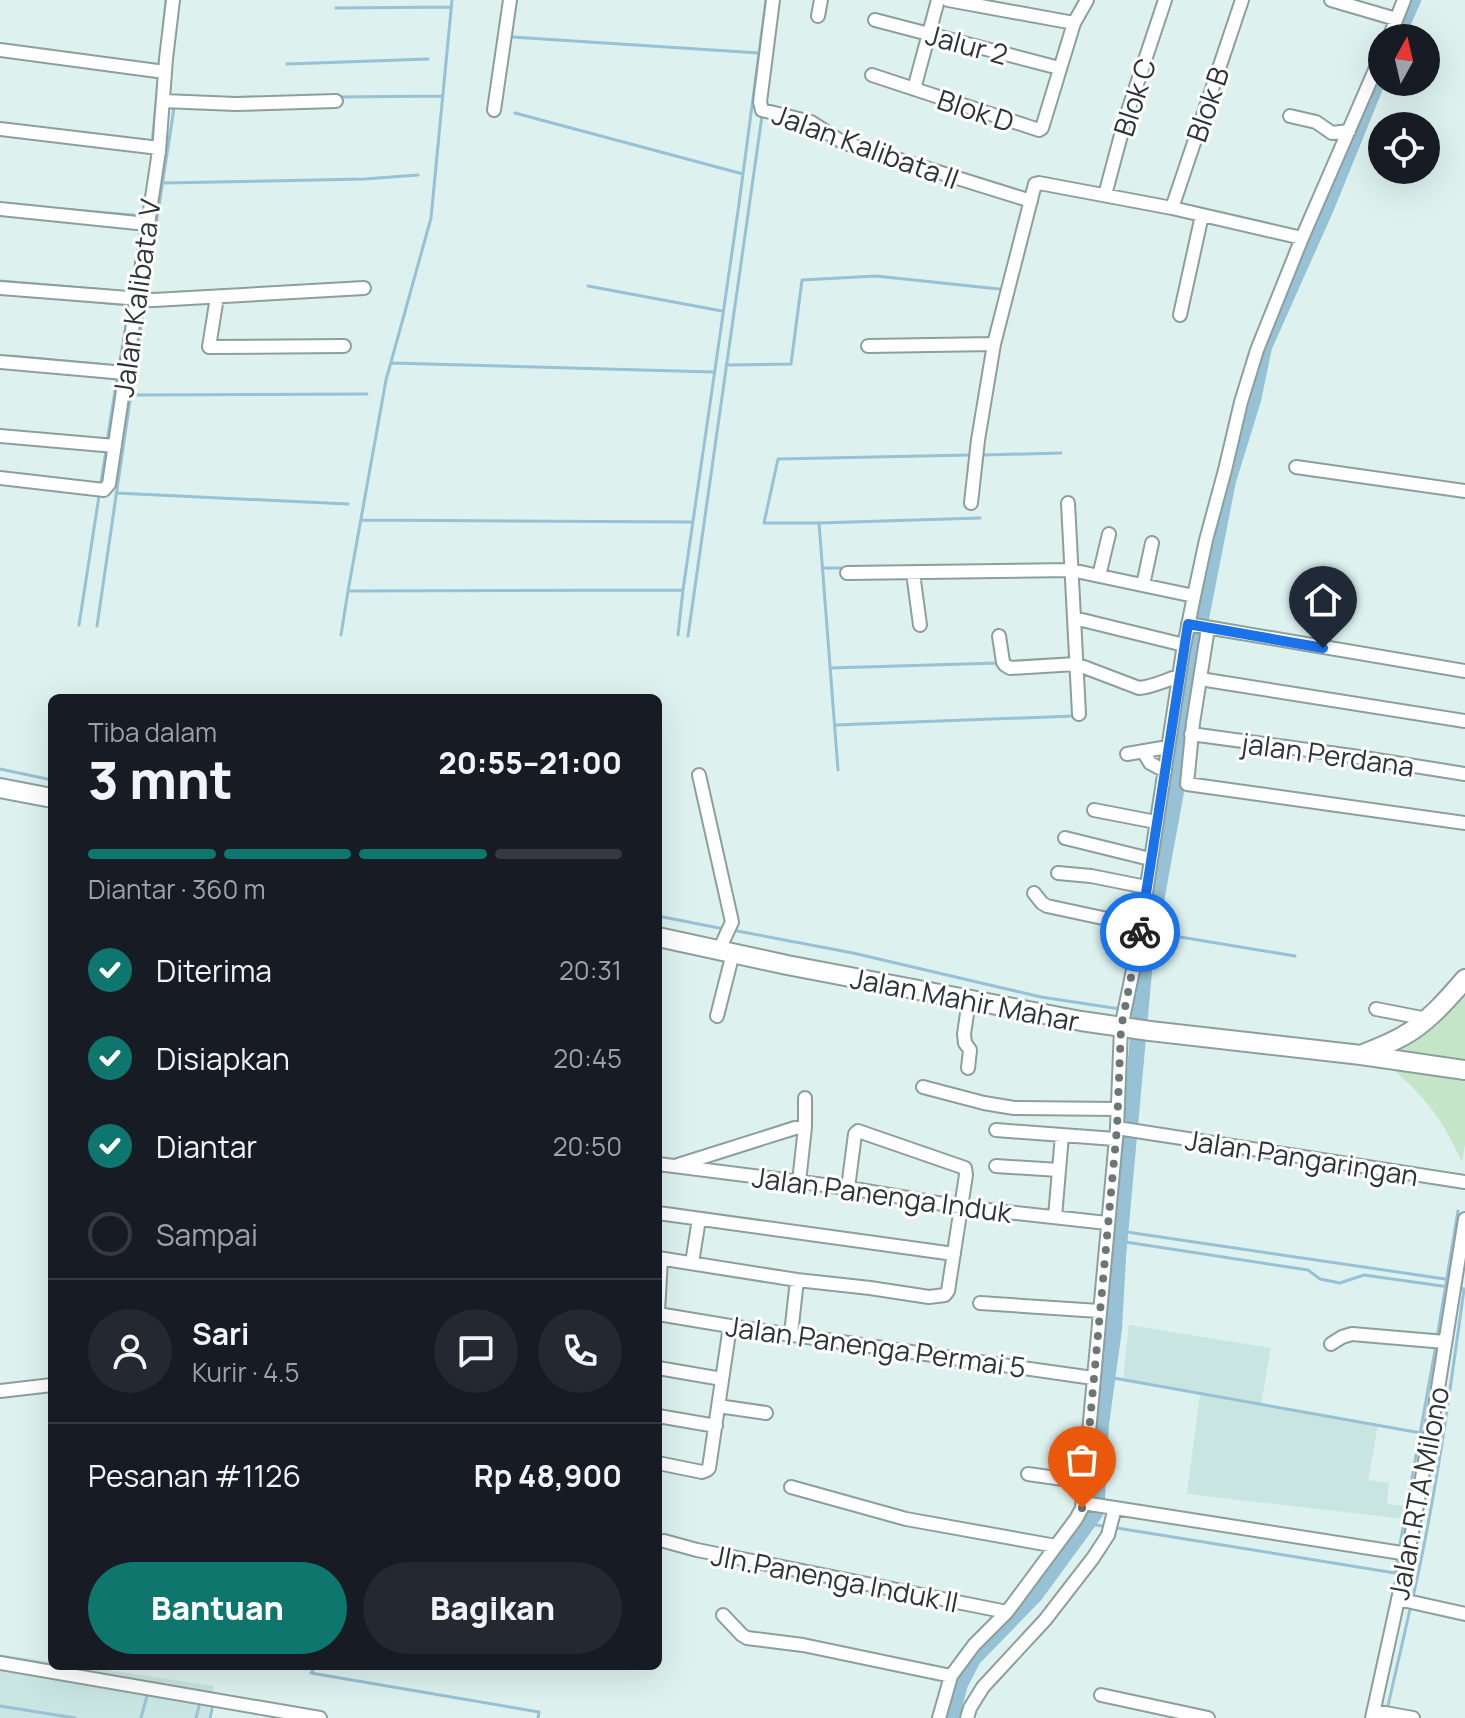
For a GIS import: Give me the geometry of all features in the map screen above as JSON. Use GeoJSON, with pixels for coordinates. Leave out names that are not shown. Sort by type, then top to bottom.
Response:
{"type":"FeatureCollection","features":[{"type":"Feature","properties":{"kind":"highway"},"geometry":{"type":"LineString","coordinates":[[0,788],[48,797]]}},
{"type":"Feature","properties":{"kind":"highway","name":"Jalan Mahir Mahar"},"geometry":{"type":"LineString","coordinates":[[662,941],[1124,1028],[1465,1070]]}},
{"type":"Feature","properties":{"kind":"highway"},"geometry":{"type":"LineString","coordinates":[[1361,1055],[1405,1035],[1427,1019],[1465,979]]}},
{"type":"Feature","properties":{"kind":"street","name":"Jalan Kalibata V"},"geometry":{"type":"LineString","coordinates":[[0,478],[104,490],[109,484],[125,373],[142,300],[147,224],[159,148],[173,0]]}},
{"type":"Feature","properties":{"kind":"street"},"geometry":{"type":"LineString","coordinates":[[494,110],[510,0]]}},
{"type":"Feature","properties":{"kind":"street","name":"Jalan Kalibata II"},"geometry":{"type":"LineString","coordinates":[[773,0],[760,102],[762,110],[807,121],[842,142],[1031,201]]}},
{"type":"Feature","properties":{"kind":"street"},"geometry":{"type":"LineString","coordinates":[[818,16],[821,0]]}},
{"type":"Feature","properties":{"kind":"street"},"geometry":{"type":"LineString","coordinates":[[914,89],[938,0]]}},
{"type":"Feature","properties":{"kind":"street"},"geometry":{"type":"LineString","coordinates":[[948,0],[988,4],[1074,23]]}},
{"type":"Feature","properties":{"kind":"street"},"geometry":{"type":"LineString","coordinates":[[1031,15],[1033,0]]}},
{"type":"Feature","properties":{"kind":"street","name":"Blok D"},"geometry":{"type":"LineString","coordinates":[[872,75],[1039,130],[1074,23],[1087,0]]}},
{"type":"Feature","properties":{"kind":"street","name":"Blok C"},"geometry":{"type":"LineString","coordinates":[[1105,195],[1125,120],[1165,0]]}},
{"type":"Feature","properties":{"kind":"street","name":"Blok B"},"geometry":{"type":"LineString","coordinates":[[1172,208],[1242,0]]}},
{"type":"Feature","properties":{"kind":"street"},"geometry":{"type":"LineString","coordinates":[[1331,0],[1396,19]]}},
{"type":"Feature","properties":{"kind":"street"},"geometry":{"type":"LineString","coordinates":[[1394,24],[1404,0]]}},
{"type":"Feature","properties":{"kind":"street","name":"Jalur 2"},"geometry":{"type":"LineString","coordinates":[[875,20],[1059,68]]}},
{"type":"Feature","properties":{"kind":"street"},"geometry":{"type":"LineString","coordinates":[[0,50],[165,72]]}},
{"type":"Feature","properties":{"kind":"street"},"geometry":{"type":"LineString","coordinates":[[1368,87],[1302,238],[1257,350],[1241,402],[1194,596],[1199,626],[1200,679],[1187,784],[1465,823]]}},
{"type":"Feature","properties":{"kind":"street"},"geometry":{"type":"LineString","coordinates":[[163,101],[236,104],[336,101]]}},
{"type":"Feature","properties":{"kind":"street"},"geometry":{"type":"LineString","coordinates":[[1290,116],[1316,122],[1332,133],[1349,131]]}},
{"type":"Feature","properties":{"kind":"street"},"geometry":{"type":"LineString","coordinates":[[0,129],[159,148]]}},
{"type":"Feature","properties":{"kind":"street"},"geometry":{"type":"LineString","coordinates":[[971,503],[994,344],[1037,183],[1172,208],[1302,238]]}},
{"type":"Feature","properties":{"kind":"street"},"geometry":{"type":"LineString","coordinates":[[0,209],[147,224]]}},
{"type":"Feature","properties":{"kind":"street"},"geometry":{"type":"LineString","coordinates":[[1180,315],[1202,215]]}},
{"type":"Feature","properties":{"kind":"street"},"geometry":{"type":"LineString","coordinates":[[0,288],[142,300],[364,288]]}},
{"type":"Feature","properties":{"kind":"street"},"geometry":{"type":"LineString","coordinates":[[217,297],[209,347],[344,346]]}},
{"type":"Feature","properties":{"kind":"street"},"geometry":{"type":"LineString","coordinates":[[868,346],[994,344]]}},
{"type":"Feature","properties":{"kind":"street"},"geometry":{"type":"LineString","coordinates":[[0,362],[125,373]]}},
{"type":"Feature","properties":{"kind":"street"},"geometry":{"type":"LineString","coordinates":[[0,436],[115,446]]}},
{"type":"Feature","properties":{"kind":"street"},"geometry":{"type":"LineString","coordinates":[[1296,467],[1465,491]]}},
{"type":"Feature","properties":{"kind":"street"},"geometry":{"type":"LineString","coordinates":[[1068,503],[1079,714]]}},
{"type":"Feature","properties":{"kind":"street"},"geometry":{"type":"LineString","coordinates":[[1099,576],[1109,534]]}},
{"type":"Feature","properties":{"kind":"street"},"geometry":{"type":"LineString","coordinates":[[1143,585],[1152,543]]}},
{"type":"Feature","properties":{"kind":"street"},"geometry":{"type":"LineString","coordinates":[[847,573],[1071,570],[1194,596]]}},
{"type":"Feature","properties":{"kind":"street"},"geometry":{"type":"LineString","coordinates":[[913,573],[920,625]]}},
{"type":"Feature","properties":{"kind":"street"},"geometry":{"type":"LineString","coordinates":[[1074,618],[1184,645]]}},
{"type":"Feature","properties":{"kind":"street"},"geometry":{"type":"LineString","coordinates":[[967,1718],[983,1687],[1045,1620],[1108,1535],[1084,1482],[1118,1132],[1124,1028],[1184,645],[1199,626]]}},
{"type":"Feature","properties":{"kind":"street"},"geometry":{"type":"LineString","coordinates":[[1199,626],[1465,671]]}},
{"type":"Feature","properties":{"kind":"street"},"geometry":{"type":"LineString","coordinates":[[999,636],[1003,662],[1007,667],[1076,664],[1139,688],[1179,676]]}},
{"type":"Feature","properties":{"kind":"street"},"geometry":{"type":"LineString","coordinates":[[1200,679],[1465,721]]}},
{"type":"Feature","properties":{"kind":"street"},"geometry":{"type":"LineString","coordinates":[[1149,686],[1176,696]]}},
{"type":"Feature","properties":{"kind":"street","name":"jalan Perdana"},"geometry":{"type":"LineString","coordinates":[[1191,734],[1465,774]]}},
{"type":"Feature","properties":{"kind":"street"},"geometry":{"type":"LineString","coordinates":[[1127,754],[1168,747]]}},
{"type":"Feature","properties":{"kind":"street"},"geometry":{"type":"LineString","coordinates":[[1143,751],[1150,763],[1165,771]]}},
{"type":"Feature","properties":{"kind":"street"},"geometry":{"type":"LineString","coordinates":[[699,775],[732,922],[717,1016]]}},
{"type":"Feature","properties":{"kind":"street"},"geometry":{"type":"LineString","coordinates":[[1094,810],[1156,822]]}},
{"type":"Feature","properties":{"kind":"street"},"geometry":{"type":"LineString","coordinates":[[1065,838],[1150,859]]}},
{"type":"Feature","properties":{"kind":"street"},"geometry":{"type":"LineString","coordinates":[[1058,873],[1146,887]]}},
{"type":"Feature","properties":{"kind":"street"},"geometry":{"type":"LineString","coordinates":[[1034,893],[1047,906],[1140,926]]}},
{"type":"Feature","properties":{"kind":"street"},"geometry":{"type":"LineString","coordinates":[[968,1068],[970,1050],[964,1034],[969,1000]]}},
{"type":"Feature","properties":{"kind":"street"},"geometry":{"type":"LineString","coordinates":[[1376,1009],[1427,1019]]}},
{"type":"Feature","properties":{"kind":"street"},"geometry":{"type":"LineString","coordinates":[[923,1087],[999,1106],[1118,1109]]}},
{"type":"Feature","properties":{"kind":"street"},"geometry":{"type":"LineString","coordinates":[[799,1182],[805,1098]]}},
{"type":"Feature","properties":{"kind":"street"},"geometry":{"type":"LineString","coordinates":[[674,1166],[805,1127]]}},
{"type":"Feature","properties":{"kind":"street","name":"Jalan Pangaringan"},"geometry":{"type":"LineString","coordinates":[[996,1130],[1062,1135],[1138,1132],[1465,1182]]}},
{"type":"Feature","properties":{"kind":"street"},"geometry":{"type":"LineString","coordinates":[[662,1259],[797,1280],[935,1297],[945,1295],[966,1172],[963,1166],[860,1131],[855,1134],[848,1188]]}},
{"type":"Feature","properties":{"kind":"street"},"geometry":{"type":"LineString","coordinates":[[1055,1217],[1062,1135]]}},
{"type":"Feature","properties":{"kind":"street","name":"Jalan Panenga Induk"},"geometry":{"type":"LineString","coordinates":[[662,1164],[848,1188],[961,1207],[1107,1223]]}},
{"type":"Feature","properties":{"kind":"street"},"geometry":{"type":"LineString","coordinates":[[996,1166],[1059,1170]]}},
{"type":"Feature","properties":{"kind":"street"},"geometry":{"type":"LineString","coordinates":[[662,1214],[954,1254]]}},
{"type":"Feature","properties":{"kind":"street"},"geometry":{"type":"LineString","coordinates":[[692,1263],[699,1219]]}},
{"type":"Feature","properties":{"kind":"street","name":"Jalan RTA Milono"},"geometry":{"type":"LineString","coordinates":[[1373,1714],[1408,1554],[1462,1256],[1465,1219]]}},
{"type":"Feature","properties":{"kind":"street"},"geometry":{"type":"LineString","coordinates":[[791,1334],[797,1280]]}},
{"type":"Feature","properties":{"kind":"street"},"geometry":{"type":"LineString","coordinates":[[980,1303],[1099,1311]]}},
{"type":"Feature","properties":{"kind":"street","name":"Jalan Panenga Permai 5"},"geometry":{"type":"LineString","coordinates":[[662,1314],[1093,1378]]}},
{"type":"Feature","properties":{"kind":"street"},"geometry":{"type":"LineString","coordinates":[[662,1464],[702,1472],[707,1470],[730,1326]]}},
{"type":"Feature","properties":{"kind":"street"},"geometry":{"type":"LineString","coordinates":[[1331,1344],[1352,1334],[1445,1342]]}},
{"type":"Feature","properties":{"kind":"street"},"geometry":{"type":"LineString","coordinates":[[662,1369],[722,1379]]}},
{"type":"Feature","properties":{"kind":"street"},"geometry":{"type":"LineString","coordinates":[[0,1391],[48,1385]]}},
{"type":"Feature","properties":{"kind":"street"},"geometry":{"type":"LineString","coordinates":[[718,1406],[766,1413]]}},
{"type":"Feature","properties":{"kind":"street"},"geometry":{"type":"LineString","coordinates":[[662,1417],[716,1426]]}},
{"type":"Feature","properties":{"kind":"street"},"geometry":{"type":"LineString","coordinates":[[1028,1474],[1084,1482]]}},
{"type":"Feature","properties":{"kind":"street"},"geometry":{"type":"LineString","coordinates":[[791,1487],[906,1519],[1056,1546]]}},
{"type":"Feature","properties":{"kind":"street"},"geometry":{"type":"LineString","coordinates":[[939,1718],[951,1676],[974,1645],[1007,1612],[1076,1519],[1097,1505],[1408,1554]]}},
{"type":"Feature","properties":{"kind":"street","name":"Jln.Panenga Induk II"},"geometry":{"type":"LineString","coordinates":[[664,1541],[1007,1612]]}},
{"type":"Feature","properties":{"kind":"street"},"geometry":{"type":"LineString","coordinates":[[1398,1599],[1465,1614]]}},
{"type":"Feature","properties":{"kind":"street"},"geometry":{"type":"LineString","coordinates":[[723,1615],[747,1638],[803,1645],[951,1676]]}},
{"type":"Feature","properties":{"kind":"street"},"geometry":{"type":"LineString","coordinates":[[0,1663],[320,1718]]}},
{"type":"Feature","properties":{"kind":"street"},"geometry":{"type":"LineString","coordinates":[[1101,1695],[1208,1718]]}},
{"type":"Feature","properties":{"kind":"street"},"geometry":{"type":"LineString","coordinates":[[1373,1714],[1413,1718]]}},
{"type":"Feature","properties":{"kind":"shaded area"},"geometry":{"type":"Polygon","coordinates":[[[1129,1325],[1271,1348],[1261,1404],[1378,1425],[1368,1480],[1389,1483],[1387,1504],[1416,1507],[1414,1520],[1187,1494],[1200,1394],[1123,1380],[1129,1325]]]}},
{"type":"Feature","properties":{"kind":"shaded area"},"geometry":{"type":"Polygon","coordinates":[[[0,1654],[48,1661],[48,1670],[107,1670],[214,1686],[208,1718],[0,1718],[0,1654]]]}},
{"type":"Feature","properties":{"kind":"green space"},"geometry":{"type":"Polygon","coordinates":[[[1465,994],[1465,1064],[1389,1057],[1430,1029],[1465,994]]]}},
{"type":"Feature","properties":{"kind":"green space"},"geometry":{"type":"Polygon","coordinates":[[[1393,1069],[1465,1077],[1462,1162],[1433,1111],[1393,1069]]]}},
{"type":"Feature","properties":{"kind":"waterway"},"geometry":{"type":"LineString","coordinates":[[162,45],[166,0]]}},
{"type":"Feature","properties":{"kind":"waterway"},"geometry":{"type":"LineString","coordinates":[[341,635],[386,380],[431,218],[452,0]]}},
{"type":"Feature","properties":{"kind":"waterway"},"geometry":{"type":"LineString","coordinates":[[678,635],[766,0]]}},
{"type":"Feature","properties":{"kind":"waterway"},"geometry":{"type":"LineString","coordinates":[[1402,24],[1413,0]]}},
{"type":"Feature","properties":{"kind":"waterway"},"geometry":{"type":"LineString","coordinates":[[336,8],[451,7]]}},
{"type":"Feature","properties":{"kind":"waterway"},"geometry":{"type":"LineString","coordinates":[[512,37],[759,53]]}},
{"type":"Feature","properties":{"kind":"waterway"},"geometry":{"type":"LineString","coordinates":[[287,64],[428,59]]}},
{"type":"Feature","properties":{"kind":"waterway"},"geometry":{"type":"LineString","coordinates":[[119,72],[159,77]]}},
{"type":"Feature","properties":{"kind":"waterway"},"geometry":{"type":"LineString","coordinates":[[152,145],[158,81]]}},
{"type":"Feature","properties":{"kind":"waterway"},"geometry":{"type":"LineString","coordinates":[[339,97],[443,96]]}},
{"type":"Feature","properties":{"kind":"waterway"},"geometry":{"type":"LineString","coordinates":[[951,1718],[960,1684],[973,1659],[1035,1595],[1095,1513],[1145,961],[1179,775],[1188,684],[1228,481],[1253,400],[1264,347],[1371,96]]}},
{"type":"Feature","properties":{"kind":"waterway"},"geometry":{"type":"LineString","coordinates":[[223,98],[255,97]]}},
{"type":"Feature","properties":{"kind":"waterway"},"geometry":{"type":"LineString","coordinates":[[145,297],[174,108]]}},
{"type":"Feature","properties":{"kind":"waterway"},"geometry":{"type":"LineString","coordinates":[[515,113],[743,174]]}},
{"type":"Feature","properties":{"kind":"waterway"},"geometry":{"type":"LineString","coordinates":[[688,636],[762,116],[765,117]]}},
{"type":"Feature","properties":{"kind":"waterway"},"geometry":{"type":"LineString","coordinates":[[150,173],[152,152]]}},
{"type":"Feature","properties":{"kind":"waterway"},"geometry":{"type":"LineString","coordinates":[[163,183],[418,175]]}},
{"type":"Feature","properties":{"kind":"waterway"},"geometry":{"type":"LineString","coordinates":[[37,207],[144,216]]}},
{"type":"Feature","properties":{"kind":"waterway"},"geometry":{"type":"LineString","coordinates":[[131,296],[137,256]]}},
{"type":"Feature","properties":{"kind":"waterway"},"geometry":{"type":"LineString","coordinates":[[726,365],[791,364],[802,280],[876,276],[999,289]]}},
{"type":"Feature","properties":{"kind":"waterway"},"geometry":{"type":"LineString","coordinates":[[0,281],[108,290]]}},
{"type":"Feature","properties":{"kind":"waterway"},"geometry":{"type":"LineString","coordinates":[[588,286],[722,311]]}},
{"type":"Feature","properties":{"kind":"waterway"},"geometry":{"type":"LineString","coordinates":[[44,297],[128,305]]}},
{"type":"Feature","properties":{"kind":"waterway"},"geometry":{"type":"LineString","coordinates":[[119,366],[130,303]]}},
{"type":"Feature","properties":{"kind":"waterway"},"geometry":{"type":"LineString","coordinates":[[97,626],[144,305]]}},
{"type":"Feature","properties":{"kind":"waterway"},"geometry":{"type":"LineString","coordinates":[[11,356],[119,366]]}},
{"type":"Feature","properties":{"kind":"waterway"},"geometry":{"type":"LineString","coordinates":[[391,363],[713,372]]}},
{"type":"Feature","properties":{"kind":"waterway"},"geometry":{"type":"LineString","coordinates":[[91,376],[117,379]]}},
{"type":"Feature","properties":{"kind":"waterway"},"geometry":{"type":"LineString","coordinates":[[107,442],[117,378]]}},
{"type":"Feature","properties":{"kind":"waterway"},"geometry":{"type":"LineString","coordinates":[[131,395],[367,394]]}},
{"type":"Feature","properties":{"kind":"waterway"},"geometry":{"type":"LineString","coordinates":[[101,482],[106,451]]}},
{"type":"Feature","properties":{"kind":"waterway"},"geometry":{"type":"LineString","coordinates":[[983,455],[1061,453]]}},
{"type":"Feature","properties":{"kind":"waterway"},"geometry":{"type":"LineString","coordinates":[[819,523],[764,523],[778,459],[969,455]]}},
{"type":"Feature","properties":{"kind":"waterway"},"geometry":{"type":"LineString","coordinates":[[116,493],[348,504]]}},
{"type":"Feature","properties":{"kind":"waterway"},"geometry":{"type":"LineString","coordinates":[[79,625],[99,496]]}},
{"type":"Feature","properties":{"kind":"waterway"},"geometry":{"type":"LineString","coordinates":[[838,770],[819,523],[980,518]]}},
{"type":"Feature","properties":{"kind":"waterway"},"geometry":{"type":"LineString","coordinates":[[361,520],[692,522]]}},
{"type":"Feature","properties":{"kind":"waterway"},"geometry":{"type":"LineString","coordinates":[[822,568],[846,568]]}},
{"type":"Feature","properties":{"kind":"waterway"},"geometry":{"type":"LineString","coordinates":[[348,591],[683,590]]}},
{"type":"Feature","properties":{"kind":"waterway"},"geometry":{"type":"LineString","coordinates":[[830,668],[998,663]]}},
{"type":"Feature","properties":{"kind":"waterway"},"geometry":{"type":"LineString","coordinates":[[835,725],[1074,716]]}},
{"type":"Feature","properties":{"kind":"waterway"},"geometry":{"type":"LineString","coordinates":[[0,769],[48,779]]}},
{"type":"Feature","properties":{"kind":"waterway"},"geometry":{"type":"LineString","coordinates":[[662,917],[724,929]]}},
{"type":"Feature","properties":{"kind":"waterway"},"geometry":{"type":"LineString","coordinates":[[732,930],[853,953],[1041,997],[1120,1009]]}},
{"type":"Feature","properties":{"kind":"waterway"},"geometry":{"type":"LineString","coordinates":[[1150,932],[1295,956]]}},
{"type":"Feature","properties":{"kind":"waterway"},"geometry":{"type":"LineString","coordinates":[[1128,1010],[1140,1011]]}},
{"type":"Feature","properties":{"kind":"waterway"},"geometry":{"type":"LineString","coordinates":[[1126,1124],[1133,1048]]}},
{"type":"Feature","properties":{"kind":"waterway"},"geometry":{"type":"LineString","coordinates":[[1097,1498],[1098,1417],[1115,1281],[1125,1131]]}},
{"type":"Feature","properties":{"kind":"waterway"},"geometry":{"type":"LineString","coordinates":[[1437,1338],[1458,1211]]}},
{"type":"Feature","properties":{"kind":"waterway"},"geometry":{"type":"LineString","coordinates":[[1120,1231],[1445,1279]]}},
{"type":"Feature","properties":{"kind":"waterway"},"geometry":{"type":"LineString","coordinates":[[1119,1241],[1308,1270],[1320,1279],[1340,1283],[1364,1275],[1449,1287]]}},
{"type":"Feature","properties":{"kind":"waterway"},"geometry":{"type":"LineString","coordinates":[[1413,1597],[1436,1482],[1464,1289],[1457,1288]]}},
{"type":"Feature","properties":{"kind":"waterway"},"geometry":{"type":"LineString","coordinates":[[1399,1550],[1436,1345]]}},
{"type":"Feature","properties":{"kind":"waterway"},"geometry":{"type":"LineString","coordinates":[[1108,1377],[1421,1433]]}},
{"type":"Feature","properties":{"kind":"waterway"},"geometry":{"type":"LineString","coordinates":[[1087,1524],[1103,1526]]}},
{"type":"Feature","properties":{"kind":"waterway"},"geometry":{"type":"LineString","coordinates":[[1117,1528],[1395,1573],[1398,1558]]}},
{"type":"Feature","properties":{"kind":"waterway"},"geometry":{"type":"LineString","coordinates":[[1387,1710],[1411,1605]]}},
{"type":"Feature","properties":{"kind":"waterway"},"geometry":{"type":"LineString","coordinates":[[313,1670],[311,1673],[539,1712],[538,1718]]}},
{"type":"Feature","properties":{"kind":"waterway"},"geometry":{"type":"LineString","coordinates":[[141,1718],[148,1692]]}},
{"type":"Feature","properties":{"kind":"waterway"},"geometry":{"type":"LineString","coordinates":[[196,1718],[200,1702]]}},
{"type":"Feature","properties":{"kind":"waterway"},"geometry":{"type":"LineString","coordinates":[[210,1718],[213,1704]]}},
{"type":"Feature","properties":{"kind":"waterway"},"geometry":{"type":"LineString","coordinates":[[0,1706],[75,1718]]}},
{"type":"Feature","properties":{"kind":"way so far"},"geometry":{"type":"LineString","coordinates":[[1082,1508],[1117,1128],[1121,1028],[1140,932]]}},
{"type":"Feature","properties":{"kind":"route"},"geometry":{"type":"LineString","coordinates":[[1140,932],[1188,624],[1323,648]]}}]}
